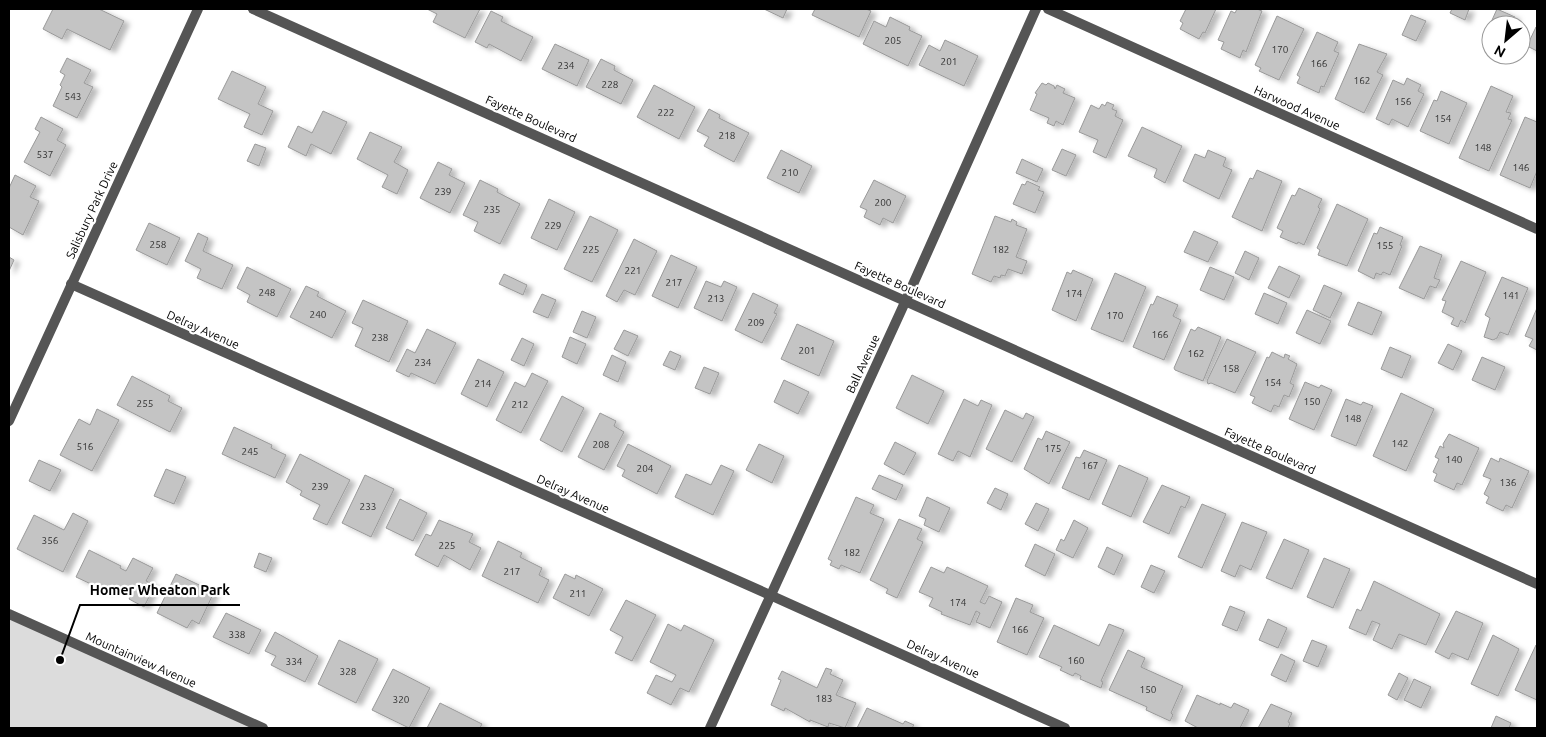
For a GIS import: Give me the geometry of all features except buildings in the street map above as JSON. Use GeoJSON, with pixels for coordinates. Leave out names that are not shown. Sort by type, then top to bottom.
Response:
{"type":"FeatureCollection","features":[{"type":"Feature","properties":{"kind":"street","name":"Salisbury Park Drive"},"geometry":{"type":"LineString","coordinates":[[9,421],[198,9]]}},
{"type":"Feature","properties":{"kind":"street","name":"Fayette Boulevard"},"geometry":{"type":"LineString","coordinates":[[253,9],[1537,584]]}},
{"type":"Feature","properties":{"kind":"street","name":"Ball Avenue"},"geometry":{"type":"LineString","coordinates":[[710,728],[906,300],[1036,9]]}},
{"type":"Feature","properties":{"kind":"street","name":"Harwood Avenue"},"geometry":{"type":"LineString","coordinates":[[1048,9],[1537,229]]}},
{"type":"Feature","properties":{"kind":"street","name":"Delray Avenue"},"geometry":{"type":"LineString","coordinates":[[71,284],[770,594],[1065,728]]}},
{"type":"Feature","properties":{"kind":"street","name":"Mountainview Avenue"},"geometry":{"type":"LineString","coordinates":[[9,614],[263,728]]}},
{"type":"Feature","properties":{"kind":"shaded area"},"geometry":{"type":"Polygon","coordinates":[[[9,614],[263,728],[9,728],[9,614]]]}},
{"type":"Feature","properties":{"kind":"place","name":"Homer Wheaton Park"},"geometry":{"type":"Point","coordinates":[60,660]}}]}
